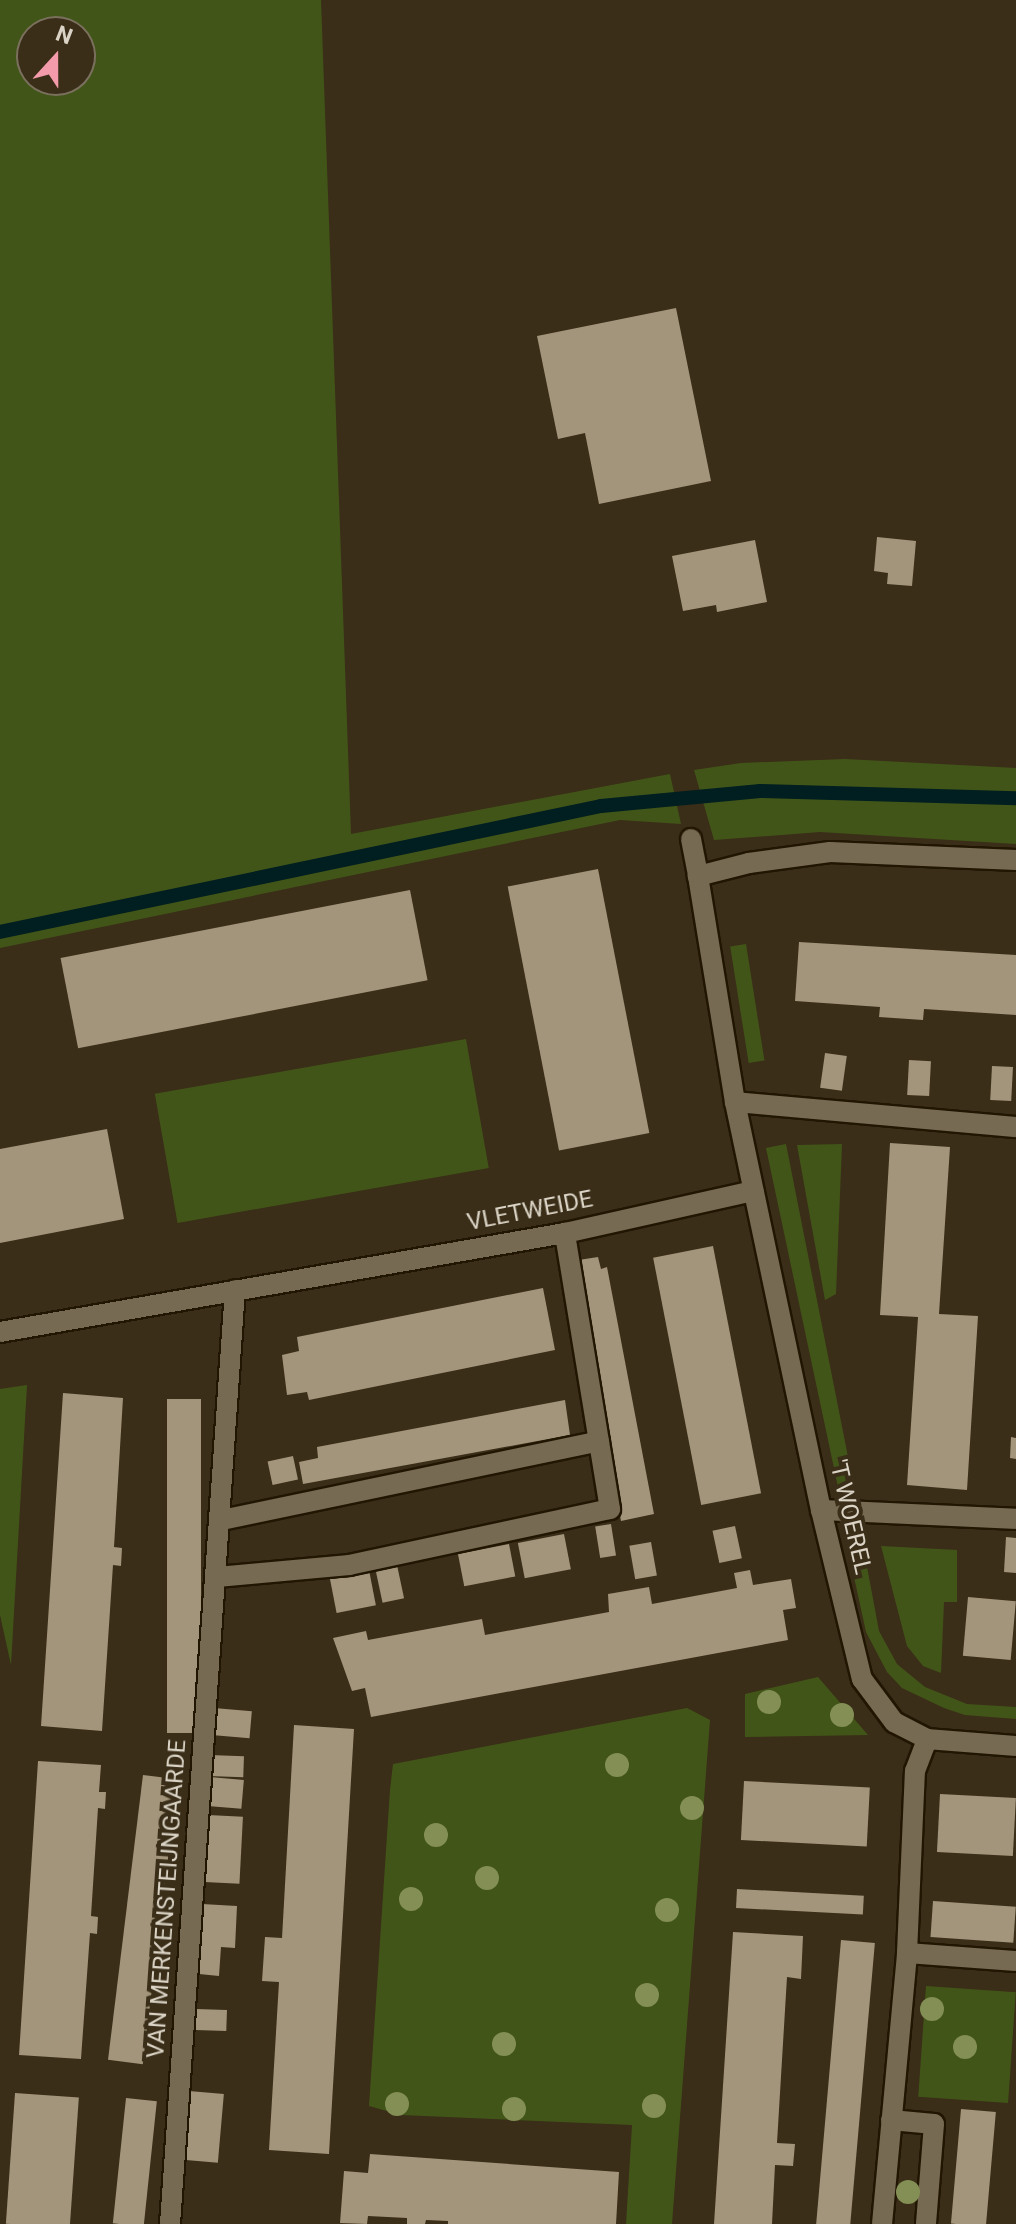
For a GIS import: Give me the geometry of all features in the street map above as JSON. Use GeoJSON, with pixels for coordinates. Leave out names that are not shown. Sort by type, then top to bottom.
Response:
{"type":"FeatureCollection","features":[{"type":"Feature","properties":{"kind":"street"},"geometry":{"type":"LineString","coordinates":[[691,839],[753,1191]]}},
{"type":"Feature","properties":{"kind":"street"},"geometry":{"type":"LineString","coordinates":[[698,876],[749,863],[830,852],[1016,860]]}},
{"type":"Feature","properties":{"kind":"street"},"geometry":{"type":"LineString","coordinates":[[735,1102],[1016,1127]]}},
{"type":"Feature","properties":{"kind":"street","name":"VLETWEIDE"},"geometry":{"type":"LineString","coordinates":[[0,1332],[565,1233],[753,1191]]}},
{"type":"Feature","properties":{"kind":"street","name":"'T WOEREL"},"geometry":{"type":"LineString","coordinates":[[753,1191],[821,1510],[862,1679],[894,1722],[927,1739],[1016,1746]]}},
{"type":"Feature","properties":{"kind":"street"},"geometry":{"type":"LineString","coordinates":[[217,1577],[349,1565],[610,1509],[565,1233]]}},
{"type":"Feature","properties":{"kind":"street","name":"VAN MERKENSTEIJNGAARDE"},"geometry":{"type":"LineString","coordinates":[[170,2224],[222,1520],[235,1290]]}},
{"type":"Feature","properties":{"kind":"street"},"geometry":{"type":"LineString","coordinates":[[222,1520],[599,1441]]}},
{"type":"Feature","properties":{"kind":"street"},"geometry":{"type":"LineString","coordinates":[[821,1510],[1016,1519]]}},
{"type":"Feature","properties":{"kind":"street"},"geometry":{"type":"LineString","coordinates":[[882,2224],[907,1953],[915,1771],[927,1739]]}},
{"type":"Feature","properties":{"kind":"street"},"geometry":{"type":"LineString","coordinates":[[907,1953],[1016,1961]]}},
{"type":"Feature","properties":{"kind":"street"},"geometry":{"type":"LineString","coordinates":[[891,2120],[934,2124],[926,2224]]}},
{"type":"Feature","properties":{"kind":"green space"},"geometry":{"type":"Polygon","coordinates":[[[0,0],[321,0],[351,834],[670,774],[681,824],[620,820],[0,948],[0,0]]]}},
{"type":"Feature","properties":{"kind":"green space"},"geometry":{"type":"Polygon","coordinates":[[[845,759],[1016,768],[1016,844],[820,832],[714,840],[694,770],[741,763],[845,759]]]}},
{"type":"Feature","properties":{"kind":"green space"},"geometry":{"type":"Polygon","coordinates":[[[746,944],[764,1061],[749,1063],[730,947],[746,944]]]}},
{"type":"Feature","properties":{"kind":"green space"},"geometry":{"type":"Polygon","coordinates":[[[466,1039],[489,1168],[178,1223],[155,1094],[466,1039]]]}},
{"type":"Feature","properties":{"kind":"green space"},"geometry":{"type":"Polygon","coordinates":[[[786,1144],[854,1487],[838,1487],[766,1148],[786,1144]]]}},
{"type":"Feature","properties":{"kind":"green space"},"geometry":{"type":"Polygon","coordinates":[[[842,1144],[836,1294],[825,1300],[797,1145],[842,1144]]]}},
{"type":"Feature","properties":{"kind":"green space"},"geometry":{"type":"Polygon","coordinates":[[[27,1385],[11,1665],[0,1615],[0,1389],[27,1385]]]}},
{"type":"Feature","properties":{"kind":"green space"},"geometry":{"type":"Polygon","coordinates":[[[860,1529],[879,1631],[897,1664],[925,1687],[967,1704],[1016,1707],[1016,1719],[965,1715],[944,1708],[902,1688],[887,1672],[866,1632],[844,1531],[860,1529]]]}},
{"type":"Feature","properties":{"kind":"green space"},"geometry":{"type":"Polygon","coordinates":[[[881,1546],[957,1550],[957,1602],[944,1602],[941,1673],[923,1666],[907,1646],[881,1546]]]}},
{"type":"Feature","properties":{"kind":"green space"},"geometry":{"type":"Polygon","coordinates":[[[818,1677],[868,1735],[745,1737],[745,1694],[818,1677]]]}},
{"type":"Feature","properties":{"kind":"green space"},"geometry":{"type":"Polygon","coordinates":[[[687,1708],[710,1720],[672,2224],[626,2224],[632,2125],[401,2115],[369,2106],[393,1764],[687,1708]]]}},
{"type":"Feature","properties":{"kind":"green space"},"geometry":{"type":"Polygon","coordinates":[[[926,1986],[1016,1992],[1008,2103],[918,2097],[926,1986]]]}},
{"type":"Feature","properties":{"kind":"building"},"geometry":{"type":"Polygon","coordinates":[[[676,308],[711,481],[599,504],[585,433],[558,439],[537,336],[676,308]]]}},
{"type":"Feature","properties":{"kind":"building"},"geometry":{"type":"Polygon","coordinates":[[[877,537],[916,541],[912,586],[887,584],[888,573],[874,571],[877,537]]]}},
{"type":"Feature","properties":{"kind":"building"},"geometry":{"type":"Polygon","coordinates":[[[755,540],[767,602],[717,612],[716,605],[683,611],[672,556],[755,540]]]}},
{"type":"Feature","properties":{"kind":"building"},"geometry":{"type":"Polygon","coordinates":[[[598,869],[649,1133],[559,1151],[508,887],[598,869]]]}},
{"type":"Feature","properties":{"kind":"building"},"geometry":{"type":"Polygon","coordinates":[[[410,890],[428,980],[78,1048],[61,958],[410,890]]]}},
{"type":"Feature","properties":{"kind":"building"},"geometry":{"type":"Polygon","coordinates":[[[799,942],[1016,955],[1016,1015],[924,1009],[923,1020],[879,1017],[880,1007],[795,1001],[799,942]]]}},
{"type":"Feature","properties":{"kind":"building"},"geometry":{"type":"Polygon","coordinates":[[[825,1053],[847,1056],[842,1091],[820,1088],[825,1053]]]}},
{"type":"Feature","properties":{"kind":"building"},"geometry":{"type":"Polygon","coordinates":[[[909,1060],[931,1061],[929,1096],[907,1095],[909,1060]]]}},
{"type":"Feature","properties":{"kind":"building"},"geometry":{"type":"Polygon","coordinates":[[[992,1066],[1013,1067],[1011,1101],[990,1100],[992,1066]]]}},
{"type":"Feature","properties":{"kind":"building"},"geometry":{"type":"Polygon","coordinates":[[[107,1129],[124,1219],[0,1243],[0,1149],[107,1129]]]}},
{"type":"Feature","properties":{"kind":"building"},"geometry":{"type":"Polygon","coordinates":[[[890,1143],[950,1147],[939,1314],[978,1316],[967,1490],[907,1485],[918,1317],[880,1315],[890,1143]]]}},
{"type":"Feature","properties":{"kind":"building"},"geometry":{"type":"Polygon","coordinates":[[[713,1246],[761,1493],[701,1505],[653,1258],[713,1246]]]}},
{"type":"Feature","properties":{"kind":"building"},"geometry":{"type":"Polygon","coordinates":[[[598,1257],[601,1269],[607,1267],[654,1514],[621,1521],[572,1275],[572,1261],[598,1257]]]}},
{"type":"Feature","properties":{"kind":"building"},"geometry":{"type":"Polygon","coordinates":[[[543,1288],[555,1350],[309,1400],[307,1392],[287,1395],[282,1355],[299,1351],[297,1337],[543,1288]]]}},
{"type":"Feature","properties":{"kind":"building"},"geometry":{"type":"Polygon","coordinates":[[[63,1393],[123,1398],[114,1547],[122,1548],[121,1566],[113,1565],[102,1731],[41,1726],[63,1393]]]}},
{"type":"Feature","properties":{"kind":"building"},"geometry":{"type":"Polygon","coordinates":[[[167,1399],[201,1399],[201,1733],[167,1733],[167,1399]]]}},
{"type":"Feature","properties":{"kind":"building"},"geometry":{"type":"Polygon","coordinates":[[[565,1400],[570,1435],[303,1484],[299,1462],[318,1458],[317,1447],[565,1400]]]}},
{"type":"Feature","properties":{"kind":"building"},"geometry":{"type":"Polygon","coordinates":[[[1011,1437],[1016,1438],[1016,1459],[1010,1458],[1011,1437]]]}},
{"type":"Feature","properties":{"kind":"building"},"geometry":{"type":"Polygon","coordinates":[[[293,1456],[298,1479],[273,1485],[268,1461],[293,1456]]]}},
{"type":"Feature","properties":{"kind":"building"},"geometry":{"type":"Polygon","coordinates":[[[611,1524],[616,1556],[600,1558],[595,1527],[611,1524]]]}},
{"type":"Feature","properties":{"kind":"building"},"geometry":{"type":"Polygon","coordinates":[[[735,1526],[742,1558],[719,1563],[713,1531],[735,1526]]]}},
{"type":"Feature","properties":{"kind":"building"},"geometry":{"type":"Polygon","coordinates":[[[564,1534],[571,1569],[525,1578],[518,1543],[564,1534]]]}},
{"type":"Feature","properties":{"kind":"building"},"geometry":{"type":"Polygon","coordinates":[[[1006,1537],[1016,1538],[1016,1573],[1004,1572],[1006,1537]]]}},
{"type":"Feature","properties":{"kind":"building"},"geometry":{"type":"Polygon","coordinates":[[[651,1542],[657,1575],[635,1579],[629,1546],[651,1542]]]}},
{"type":"Feature","properties":{"kind":"building"},"geometry":{"type":"Polygon","coordinates":[[[509,1544],[515,1576],[464,1586],[458,1554],[509,1544]]]}},
{"type":"Feature","properties":{"kind":"building"},"geometry":{"type":"Polygon","coordinates":[[[397,1565],[404,1598],[383,1603],[375,1570],[397,1565]]]}},
{"type":"Feature","properties":{"kind":"building"},"geometry":{"type":"Polygon","coordinates":[[[369,1570],[376,1605],[337,1613],[330,1578],[369,1570]]]}},
{"type":"Feature","properties":{"kind":"building"},"geometry":{"type":"Polygon","coordinates":[[[750,1570],[753,1585],[791,1579],[796,1608],[783,1610],[788,1640],[371,1717],[365,1688],[352,1691],[333,1638],[366,1631],[368,1640],[482,1619],[485,1635],[609,1612],[608,1594],[649,1587],[652,1604],[737,1588],[734,1573],[750,1570]]]}},
{"type":"Feature","properties":{"kind":"building"},"geometry":{"type":"Polygon","coordinates":[[[968,1597],[1016,1601],[1011,1660],[963,1656],[968,1597]]]}},
{"type":"Feature","properties":{"kind":"building"},"geometry":{"type":"Polygon","coordinates":[[[214,1708],[252,1711],[250,1738],[212,1735],[214,1708]]]}},
{"type":"Feature","properties":{"kind":"building"},"geometry":{"type":"Polygon","coordinates":[[[294,1725],[354,1729],[329,2154],[269,2150],[279,1982],[262,1981],[265,1937],[282,1938],[294,1725]]]}},
{"type":"Feature","properties":{"kind":"building"},"geometry":{"type":"Polygon","coordinates":[[[209,1755],[244,1756],[243,1777],[208,1776],[209,1755]]]}},
{"type":"Feature","properties":{"kind":"building"},"geometry":{"type":"Polygon","coordinates":[[[38,1761],[101,1765],[99,1792],[106,1792],[105,1809],[98,1808],[91,1916],[98,1917],[97,1934],[90,1933],[81,2059],[19,2055],[38,1761]]]}},
{"type":"Feature","properties":{"kind":"building"},"geometry":{"type":"Polygon","coordinates":[[[143,1775],[178,1779],[143,2064],[108,2060],[143,1775]]]}},
{"type":"Feature","properties":{"kind":"building"},"geometry":{"type":"Polygon","coordinates":[[[210,1777],[244,1780],[241,1809],[207,1806],[210,1777]]]}},
{"type":"Feature","properties":{"kind":"building"},"geometry":{"type":"Polygon","coordinates":[[[744,1781],[870,1788],[867,1847],[741,1840],[744,1781]]]}},
{"type":"Feature","properties":{"kind":"building"},"geometry":{"type":"Polygon","coordinates":[[[940,1794],[1016,1798],[1013,1856],[937,1852],[940,1794]]]}},
{"type":"Feature","properties":{"kind":"building"},"geometry":{"type":"Polygon","coordinates":[[[208,1815],[243,1817],[239,1884],[204,1882],[208,1815]]]}},
{"type":"Feature","properties":{"kind":"building"},"geometry":{"type":"Polygon","coordinates":[[[737,1889],[864,1896],[863,1915],[736,1908],[737,1889]]]}},
{"type":"Feature","properties":{"kind":"building"},"geometry":{"type":"Polygon","coordinates":[[[933,1901],[1016,1907],[1013,1943],[930,1937],[933,1901]]]}},
{"type":"Feature","properties":{"kind":"building"},"geometry":{"type":"Polygon","coordinates":[[[202,1904],[237,1906],[235,1948],[221,1947],[219,1976],[199,1974],[202,1904]]]}},
{"type":"Feature","properties":{"kind":"building"},"geometry":{"type":"Polygon","coordinates":[[[733,1932],[803,1936],[801,1979],[787,1977],[777,2143],[795,2144],[793,2166],[775,2165],[772,2224],[714,2224],[733,1932]]]}},
{"type":"Feature","properties":{"kind":"building"},"geometry":{"type":"Polygon","coordinates":[[[841,1940],[875,1943],[850,2224],[816,2224],[841,1940]]]}},
{"type":"Feature","properties":{"kind":"building"},"geometry":{"type":"Polygon","coordinates":[[[196,2009],[227,2010],[226,2031],[195,2030],[196,2009]]]}},
{"type":"Feature","properties":{"kind":"building"},"geometry":{"type":"Polygon","coordinates":[[[189,2091],[224,2094],[218,2163],[183,2160],[189,2091]]]}},
{"type":"Feature","properties":{"kind":"building"},"geometry":{"type":"Polygon","coordinates":[[[15,2093],[79,2097],[70,2224],[6,2224],[15,2093]]]}},
{"type":"Feature","properties":{"kind":"building"},"geometry":{"type":"Polygon","coordinates":[[[126,2098],[157,2101],[144,2224],[113,2223],[126,2098]]]}},
{"type":"Feature","properties":{"kind":"building"},"geometry":{"type":"Polygon","coordinates":[[[961,2109],[996,2112],[986,2224],[951,2224],[961,2109]]]}},
{"type":"Feature","properties":{"kind":"building"},"geometry":{"type":"Polygon","coordinates":[[[370,2154],[619,2172],[616,2224],[448,2224],[448,2221],[426,2220],[425,2224],[407,2224],[407,2218],[368,2216],[367,2224],[340,2223],[344,2171],[368,2173],[370,2154]]]}},
{"type":"Feature","properties":{"kind":"waterway"},"geometry":{"type":"LineString","coordinates":[[0,932],[601,806],[760,791],[1016,798]]}}]}
